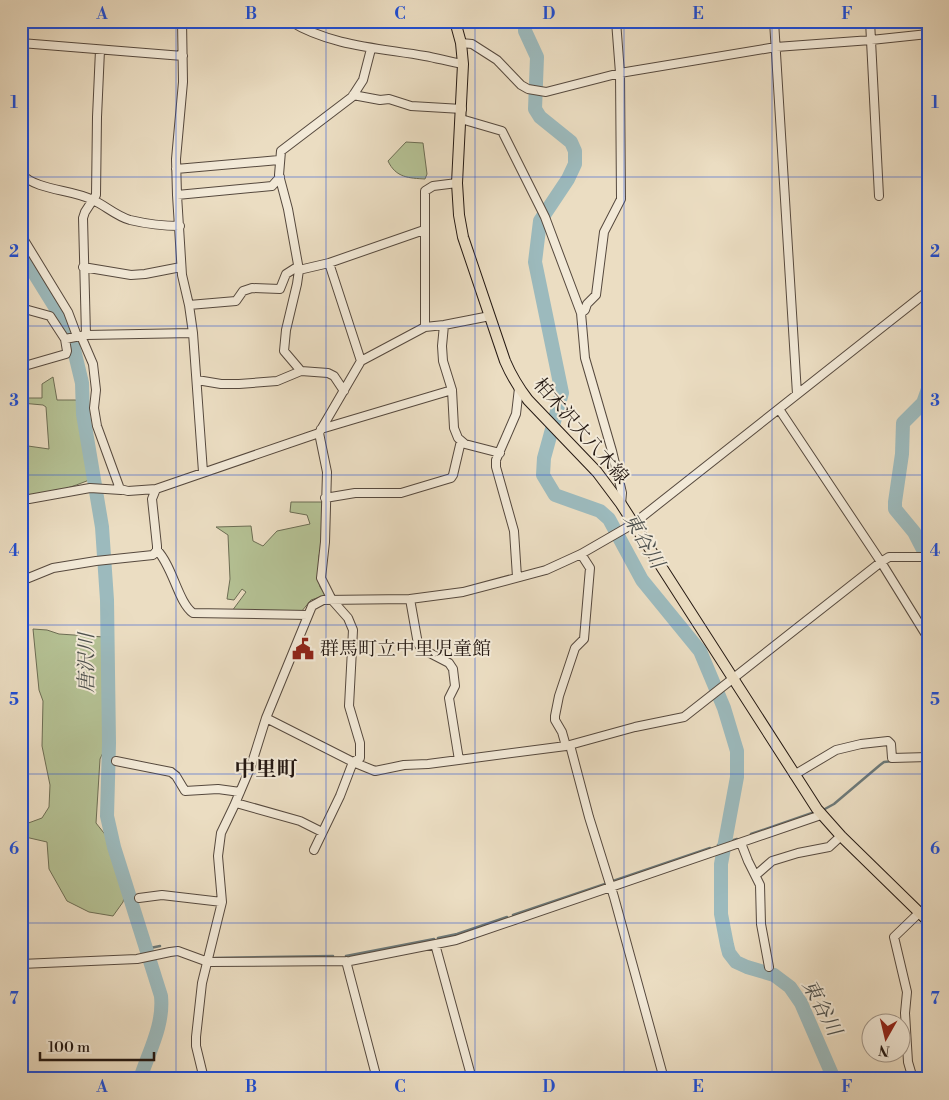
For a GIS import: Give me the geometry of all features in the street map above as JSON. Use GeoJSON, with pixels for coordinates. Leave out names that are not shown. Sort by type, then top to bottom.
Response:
{"type":"FeatureCollection","features":[{"type":"Feature","properties":{"kind":"main road","name":"柏木沢大八木線"},"geometry":{"type":"LineString","coordinates":[[455,21],[463,64],[462,114],[457,183],[459,215],[463,237],[505,361],[518,388],[597,472],[621,504],[821,815],[928,921]]}},
{"type":"Feature","properties":{"kind":"street"},"geometry":{"type":"LineString","coordinates":[[182,21],[183,82],[178,124],[177,195],[181,267],[193,333],[203,472]]}},
{"type":"Feature","properties":{"kind":"street"},"geometry":{"type":"LineString","coordinates":[[290,21],[296,25],[360,47],[426,56],[463,64]]}},
{"type":"Feature","properties":{"kind":"street"},"geometry":{"type":"LineString","coordinates":[[580,313],[585,310],[587,304],[596,294],[604,232],[622,198],[620,73],[616,21]]}},
{"type":"Feature","properties":{"kind":"street"},"geometry":{"type":"LineString","coordinates":[[774,21],[797,394]]}},
{"type":"Feature","properties":{"kind":"street"},"geometry":{"type":"LineString","coordinates":[[870,21],[879,196]]}},
{"type":"Feature","properties":{"kind":"street"},"geometry":{"type":"LineString","coordinates":[[460,43],[472,44],[482,50],[496,60],[521,85],[541,92],[555,91],[620,73],[776,47],[928,34]]}},
{"type":"Feature","properties":{"kind":"street"},"geometry":{"type":"LineString","coordinates":[[21,43],[183,56]]}},
{"type":"Feature","properties":{"kind":"street"},"geometry":{"type":"LineString","coordinates":[[301,371],[284,351],[286,330],[297,284],[298,268],[280,177],[279,160],[284,148],[301,137],[353,95],[363,80],[371,49]]}},
{"type":"Feature","properties":{"kind":"street"},"geometry":{"type":"LineString","coordinates":[[80,336],[84,267],[83,218],[96,195],[100,50]]}},
{"type":"Feature","properties":{"kind":"street"},"geometry":{"type":"LineString","coordinates":[[353,95],[380,100],[389,99],[411,106],[462,114],[502,131],[545,217],[580,313],[585,358],[612,452],[622,493],[621,504]]}},
{"type":"Feature","properties":{"kind":"street"},"geometry":{"type":"LineString","coordinates":[[176,169],[279,160]]}},
{"type":"Feature","properties":{"kind":"street"},"geometry":{"type":"LineString","coordinates":[[21,174],[26,179],[35,183],[93,200],[112,212],[129,219],[159,225],[180,226]]}},
{"type":"Feature","properties":{"kind":"street"},"geometry":{"type":"LineString","coordinates":[[177,195],[272,186],[280,177]]}},
{"type":"Feature","properties":{"kind":"street"},"geometry":{"type":"LineString","coordinates":[[425,327],[425,192],[433,186],[457,183]]}},
{"type":"Feature","properties":{"kind":"street"},"geometry":{"type":"LineString","coordinates":[[189,305],[236,301],[243,291],[252,288],[280,289],[286,274],[298,268],[329,263],[424,230]]}},
{"type":"Feature","properties":{"kind":"street"},"geometry":{"type":"LineString","coordinates":[[21,235],[68,312],[93,364],[96,390],[94,408],[96,426],[121,490]]}},
{"type":"Feature","properties":{"kind":"street"},"geometry":{"type":"LineString","coordinates":[[329,263],[361,361]]}},
{"type":"Feature","properties":{"kind":"street"},"geometry":{"type":"LineString","coordinates":[[84,267],[131,274],[145,274],[181,267]]}},
{"type":"Feature","properties":{"kind":"street"},"geometry":{"type":"LineString","coordinates":[[204,1079],[196,1046],[196,1037],[202,983],[222,902],[218,856],[220,832],[236,803],[251,766],[266,718],[312,606],[323,600],[410,599],[463,592],[517,576],[546,570],[582,554],[633,524],[928,291]]}},
{"type":"Feature","properties":{"kind":"street"},"geometry":{"type":"LineString","coordinates":[[21,308],[50,316],[65,339],[67,352],[66,354],[21,367]]}},
{"type":"Feature","properties":{"kind":"street"},"geometry":{"type":"LineString","coordinates":[[314,850],[340,796],[353,762],[360,758],[361,750],[349,706],[353,630],[348,618],[332,600],[321,578],[325,542],[326,466],[320,445],[320,431],[361,361],[425,327],[490,316]]}},
{"type":"Feature","properties":{"kind":"street"},"geometry":{"type":"LineString","coordinates":[[444,325],[443,361],[452,390],[454,428],[458,438],[465,444],[500,453]]}},
{"type":"Feature","properties":{"kind":"street"},"geometry":{"type":"LineString","coordinates":[[65,339],[80,336],[193,333]]}},
{"type":"Feature","properties":{"kind":"street"},"geometry":{"type":"LineString","coordinates":[[197,380],[221,384],[239,384],[277,381],[301,371],[328,373],[334,376],[344,391]]}},
{"type":"Feature","properties":{"kind":"street"},"geometry":{"type":"LineString","coordinates":[[517,576],[514,531],[496,467],[496,460],[516,414],[518,388]]}},
{"type":"Feature","properties":{"kind":"street"},"geometry":{"type":"LineString","coordinates":[[21,499],[90,488],[121,490],[156,489],[320,431],[452,390]]}},
{"type":"Feature","properties":{"kind":"street"},"geometry":{"type":"LineString","coordinates":[[779,409],[881,562],[928,638]]}},
{"type":"Feature","properties":{"kind":"street"},"geometry":{"type":"LineString","coordinates":[[325,498],[355,493],[401,493],[451,478],[461,441]]}},
{"type":"Feature","properties":{"kind":"street"},"geometry":{"type":"LineString","coordinates":[[156,489],[152,499],[157,550],[164,558],[187,606],[193,613],[308,615]]}},
{"type":"Feature","properties":{"kind":"street"},"geometry":{"type":"LineString","coordinates":[[21,581],[52,568],[96,561],[150,556],[157,550]]}},
{"type":"Feature","properties":{"kind":"street"},"geometry":{"type":"LineString","coordinates":[[582,554],[590,568],[584,639],[575,648],[559,696],[555,720],[568,745],[664,1079]]}},
{"type":"Feature","properties":{"kind":"street"},"geometry":{"type":"LineString","coordinates":[[266,718],[353,762],[375,771],[404,765],[459,760],[568,745],[635,727],[684,717],[881,562],[889,557],[928,558]]}},
{"type":"Feature","properties":{"kind":"street"},"geometry":{"type":"LineString","coordinates":[[410,599],[418,644],[422,649],[449,662],[453,668],[455,686],[449,698],[459,760]]}},
{"type":"Feature","properties":{"kind":"street"},"geometry":{"type":"LineString","coordinates":[[794,775],[836,750],[878,741],[886,740],[890,742],[892,758],[928,757]]}},
{"type":"Feature","properties":{"kind":"street"},"geometry":{"type":"LineString","coordinates":[[116,761],[171,772],[176,776],[185,791],[218,789],[240,792]]}},
{"type":"Feature","properties":{"kind":"street"},"geometry":{"type":"LineString","coordinates":[[236,803],[300,821],[322,832]]}},
{"type":"Feature","properties":{"kind":"street"},"geometry":{"type":"LineString","coordinates":[[21,964],[143,958],[178,951],[208,962],[346,961],[456,940],[821,815]]}},
{"type":"Feature","properties":{"kind":"street"},"geometry":{"type":"LineString","coordinates":[[756,875],[772,861],[798,852],[829,847],[841,836]]}},
{"type":"Feature","properties":{"kind":"street"},"geometry":{"type":"LineString","coordinates":[[739,843],[760,885],[761,924],[769,967]]}},
{"type":"Feature","properties":{"kind":"street"},"geometry":{"type":"LineString","coordinates":[[139,898],[162,895],[222,902]]}},
{"type":"Feature","properties":{"kind":"street"},"geometry":{"type":"LineString","coordinates":[[913,1079],[908,1062],[905,1013],[906,992],[894,937],[920,912]]}},
{"type":"Feature","properties":{"kind":"street"},"geometry":{"type":"LineString","coordinates":[[435,944],[472,1079]]}},
{"type":"Feature","properties":{"kind":"street"},"geometry":{"type":"LineString","coordinates":[[346,961],[377,1079]]}},
{"type":"Feature","properties":{"kind":"green space"},"geometry":{"type":"Polygon","coordinates":[[[406,142],[423,143],[427,174],[425,179],[404,176],[391,167],[388,161],[406,142]]]}},
{"type":"Feature","properties":{"kind":"green space"},"geometry":{"type":"Polygon","coordinates":[[[53,377],[57,400],[76,400],[89,440],[94,478],[58,491],[40,495],[21,496],[21,447],[49,449],[46,407],[43,405],[21,403],[21,398],[42,398],[42,384],[53,377]]]}},
{"type":"Feature","properties":{"kind":"green space"},"geometry":{"type":"Polygon","coordinates":[[[291,502],[322,502],[322,543],[319,556],[320,587],[326,595],[311,600],[301,612],[232,611],[246,592],[242,589],[234,600],[227,599],[230,579],[228,535],[216,527],[251,526],[253,541],[263,546],[277,531],[310,524],[307,515],[290,512],[291,502]]]}},
{"type":"Feature","properties":{"kind":"green space"},"geometry":{"type":"Polygon","coordinates":[[[33,629],[47,630],[59,634],[104,637],[110,737],[100,759],[96,823],[115,847],[127,885],[123,902],[113,916],[89,912],[67,901],[49,869],[47,842],[21,836],[23,825],[42,818],[49,807],[50,785],[42,746],[43,701],[39,690],[33,629]]]}},
{"type":"Feature","properties":{"kind":"waterway","name":"東谷川"},"geometry":{"type":"LineString","coordinates":[[525,21],[525,31],[537,57],[535,109],[540,117],[571,142],[575,151],[575,164],[568,179],[540,221],[535,262],[562,393],[544,458],[543,475],[555,495],[600,511],[609,519],[642,580],[700,651],[724,708],[737,751],[737,777],[721,864],[721,914],[729,953],[736,962],[774,975],[790,987],[801,1003],[834,1079]]}},
{"type":"Feature","properties":{"kind":"waterway","name":"唐沢川"},"geometry":{"type":"LineString","coordinates":[[21,252],[70,333],[82,383],[83,414],[102,527],[107,600],[109,743],[107,816],[114,847],[161,996],[158,1028],[140,1079]]}},
{"type":"Feature","properties":{"kind":"waterway"},"geometry":{"type":"LineString","coordinates":[[928,389],[923,403],[903,423],[902,454],[895,502],[895,509],[914,532],[928,559]]}},
{"type":"Feature","properties":{"kind":"waterway"},"geometry":{"type":"LineString","coordinates":[[823,810],[834,804],[884,762],[894,761]]}},
{"type":"Feature","properties":{"kind":"waterway"},"geometry":{"type":"LineString","coordinates":[[751,834],[812,813]]}},
{"type":"Feature","properties":{"kind":"waterway","name":"東谷川"},"geometry":{"type":"LineString","coordinates":[[718,845],[737,839]]}},
{"type":"Feature","properties":{"kind":"waterway"},"geometry":{"type":"LineString","coordinates":[[613,881],[710,848]]}},
{"type":"Feature","properties":{"kind":"waterway"},"geometry":{"type":"LineString","coordinates":[[513,915],[605,884]]}},
{"type":"Feature","properties":{"kind":"waterway"},"geometry":{"type":"LineString","coordinates":[[438,938],[457,934],[507,917]]}},
{"type":"Feature","properties":{"kind":"waterway"},"geometry":{"type":"LineString","coordinates":[[346,956],[434,939]]}},
{"type":"Feature","properties":{"kind":"waterway"},"geometry":{"type":"LineString","coordinates":[[141,950],[160,946]]}},
{"type":"Feature","properties":{"kind":"waterway"},"geometry":{"type":"LineString","coordinates":[[215,958],[333,956]]}},
{"type":"Feature","properties":{"kind":"place","name":"群馬町立中里児童館"},"geometry":{"type":"Point","coordinates":[303,649]}},
{"type":"Feature","properties":{"kind":"district","name":"中里町"},"geometry":{"type":"Point","coordinates":[266,770]}}]}
